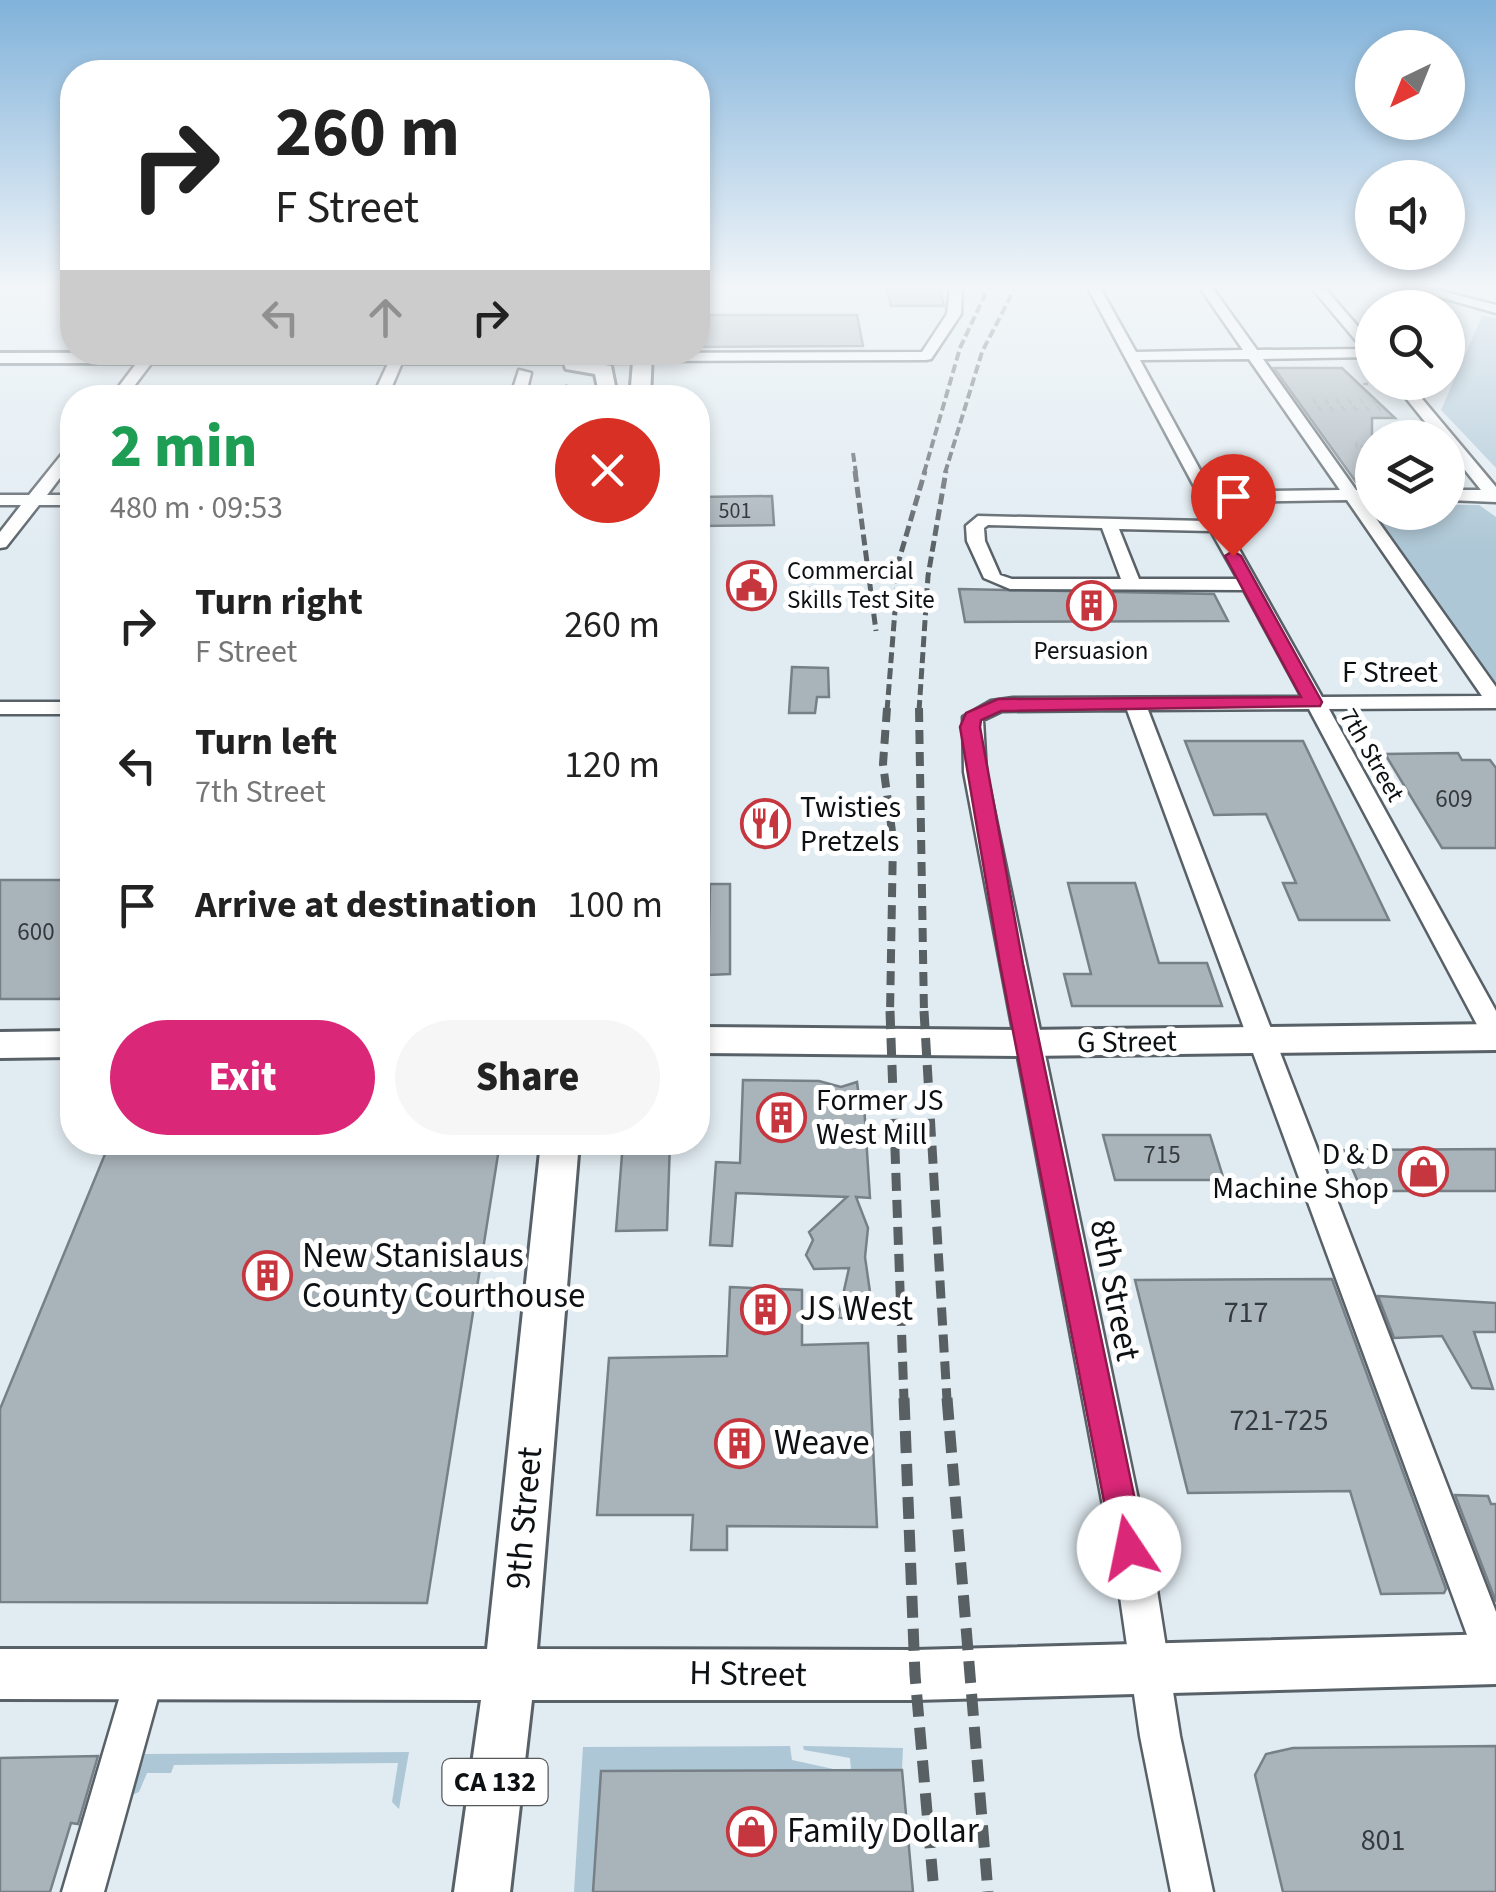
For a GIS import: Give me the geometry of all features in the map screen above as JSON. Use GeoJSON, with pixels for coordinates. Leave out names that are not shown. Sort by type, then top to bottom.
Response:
{"type":"FeatureCollection","features":[{"type":"Feature","properties":{"kind":"main road","name":"G Street"},"geometry":{"type":"LineString","coordinates":[[710,1040],[1027,1043],[1496,1037]]}},
{"type":"Feature","properties":{"kind":"main road"},"geometry":{"type":"LineString","coordinates":[[0,1045],[60,1044]]}},
{"type":"Feature","properties":{"kind":"main road","name":"9th Street"},"geometry":{"type":"LineString","coordinates":[[482,1892],[510,1671],[559,1155]]}},
{"type":"Feature","properties":{"kind":"main road","name":"H Street"},"geometry":{"type":"LineString","coordinates":[[0,1674],[510,1671],[915,1675],[1496,1660]]}},
{"type":"Feature","properties":{"kind":"street","name":"7th Street"},"geometry":{"type":"LineString","coordinates":[[1142,374],[1207,498],[1217,526],[1422,893],[1496,1037]]}},
{"type":"Feature","properties":{"kind":"street"},"geometry":{"type":"LineString","coordinates":[[1268,374],[1314,439],[1355,486]]}},
{"type":"Feature","properties":{"kind":"street"},"geometry":{"type":"LineString","coordinates":[[1415,400],[1495,496]]}},
{"type":"Feature","properties":{"kind":"street"},"geometry":{"type":"LineString","coordinates":[[1314,439],[1332,437]]}},
{"type":"Feature","properties":{"kind":"street"},"geometry":{"type":"LineString","coordinates":[[0,542],[60,467]]}},
{"type":"Feature","properties":{"kind":"street"},"geometry":{"type":"LineString","coordinates":[[1207,498],[1355,495]]}},
{"type":"Feature","properties":{"kind":"street"},"geometry":{"type":"LineString","coordinates":[[1465,495],[1495,496]]}},
{"type":"Feature","properties":{"kind":"street"},"geometry":{"type":"LineString","coordinates":[[0,500],[60,500]]}},
{"type":"Feature","properties":{"kind":"street"},"geometry":{"type":"LineString","coordinates":[[1217,526],[984,520],[975,526],[976,541],[993,578],[1010,584],[1249,585]]}},
{"type":"Feature","properties":{"kind":"street"},"geometry":{"type":"LineString","coordinates":[[1109,525],[1132,584]]}},
{"type":"Feature","properties":{"kind":"street"},"geometry":{"type":"LineString","coordinates":[[1385,530],[1496,702]]}},
{"type":"Feature","properties":{"kind":"street","name":"F Street"},"geometry":{"type":"LineString","coordinates":[[984,710],[1013,704],[1496,702]]}},
{"type":"Feature","properties":{"kind":"street"},"geometry":{"type":"LineString","coordinates":[[1135,703],[1265,1039],[1496,1660]]}},
{"type":"Feature","properties":{"kind":"street"},"geometry":{"type":"LineString","coordinates":[[0,708],[60,708]]}},
{"type":"Feature","properties":{"kind":"street","name":"8th Street"},"geometry":{"type":"LineString","coordinates":[[984,710],[973,717],[970,727],[975,772],[1138,1590],[1192,1892]]}},
{"type":"Feature","properties":{"kind":"street"},"geometry":{"type":"LineString","coordinates":[[83,1892],[146,1672]]}},
{"type":"Feature","properties":{"kind":"path"},"geometry":{"type":"LineString","coordinates":[[1313,399],[1321,411]]}},
{"type":"Feature","properties":{"kind":"path"},"geometry":{"type":"LineString","coordinates":[[1325,399],[1334,411]]}},
{"type":"Feature","properties":{"kind":"path"},"geometry":{"type":"LineString","coordinates":[[1336,399],[1345,411]]}},
{"type":"Feature","properties":{"kind":"path"},"geometry":{"type":"LineString","coordinates":[[1348,399],[1357,411]]}},
{"type":"Feature","properties":{"kind":"path"},"geometry":{"type":"LineString","coordinates":[[1361,400],[1368,411]]}},
{"type":"Feature","properties":{"kind":"path"},"geometry":{"type":"LineString","coordinates":[[1373,400],[1381,410]]}},
{"type":"Feature","properties":{"kind":"shaded area"},"geometry":{"type":"Polygon","coordinates":[[[1465,374],[1496,374],[1496,468],[1465,435],[1465,420],[1450,420],[1441,410],[1445,400],[1465,400],[1465,374]]]}},
{"type":"Feature","properties":{"kind":"shaded area"},"geometry":{"type":"Polygon","coordinates":[[[1465,505],[1479,505],[1496,517],[1496,688],[1385,530],[1465,530],[1465,505]]]}},
{"type":"Feature","properties":{"kind":"shaded area"},"geometry":{"type":"Polygon","coordinates":[[[790,1746],[792,1760],[838,1770],[601,1771],[593,1892],[574,1892],[583,1747],[790,1746]]]}},
{"type":"Feature","properties":{"kind":"shaded area"},"geometry":{"type":"Polygon","coordinates":[[[803,1746],[903,1748],[902,1770],[851,1770],[850,1758],[804,1750],[803,1746]]]}},
{"type":"Feature","properties":{"kind":"shaded area"},"geometry":{"type":"Polygon","coordinates":[[[409,1752],[399,1809],[392,1802],[398,1763],[174,1765],[171,1773],[147,1773],[139,1792],[132,1795],[145,1754],[409,1752]]]}},
{"type":"Feature","properties":{"kind":"building"},"geometry":{"type":"Polygon","coordinates":[[[1279,374],[1349,374],[1355,380],[1355,400],[1376,400],[1395,418],[1355,420],[1355,481],[1279,374]]]}},
{"type":"Feature","properties":{"kind":"building"},"geometry":{"type":"Polygon","coordinates":[[[772,496],[774,525],[710,526],[710,497],[772,496]]]}},
{"type":"Feature","properties":{"kind":"building","name":"Persuasion"},"geometry":{"type":"Polygon","coordinates":[[[959,589],[1214,594],[1228,621],[965,622],[959,589]]]}},
{"type":"Feature","properties":{"kind":"building"},"geometry":{"type":"Polygon","coordinates":[[[792,667],[828,668],[829,697],[817,697],[815,713],[789,713],[792,667]]]}},
{"type":"Feature","properties":{"kind":"building"},"geometry":{"type":"Polygon","coordinates":[[[1185,741],[1303,741],[1389,920],[1299,920],[1283,883],[1296,883],[1266,814],[1214,815],[1185,741]]]}},
{"type":"Feature","properties":{"kind":"building"},"geometry":{"type":"Polygon","coordinates":[[[1458,753],[1462,760],[1490,760],[1496,768],[1496,848],[1442,848],[1385,754],[1458,753]]]}},
{"type":"Feature","properties":{"kind":"building"},"geometry":{"type":"Polygon","coordinates":[[[0,880],[60,880],[60,999],[0,999],[0,880]]]}},
{"type":"Feature","properties":{"kind":"building"},"geometry":{"type":"Polygon","coordinates":[[[1068,883],[1135,883],[1159,963],[1207,963],[1222,1006],[1072,1006],[1064,974],[1091,974],[1068,883]]]}},
{"type":"Feature","properties":{"kind":"building"},"geometry":{"type":"Polygon","coordinates":[[[710,884],[730,884],[730,974],[710,975],[710,884]]]}},
{"type":"Feature","properties":{"kind":"building"},"geometry":{"type":"Polygon","coordinates":[[[743,1080],[819,1081],[841,1087],[857,1082],[860,1105],[864,1105],[870,1198],[856,1197],[868,1228],[865,1257],[870,1292],[861,1299],[855,1321],[838,1317],[849,1268],[814,1269],[806,1255],[813,1240],[809,1232],[847,1197],[736,1193],[732,1246],[710,1245],[716,1162],[740,1163],[743,1080]]]}},
{"type":"Feature","properties":{"kind":"building"},"geometry":{"type":"Polygon","coordinates":[[[1103,1135],[1210,1135],[1224,1180],[1115,1180],[1103,1135]]]}},
{"type":"Feature","properties":{"kind":"building","name":"D & D Machine Shop"},"geometry":{"type":"Polygon","coordinates":[[[1496,1149],[1496,1191],[1362,1191],[1344,1150],[1496,1149]]]}},
{"type":"Feature","properties":{"kind":"building","name":"New Stanislaus County Courthouse"},"geometry":{"type":"Polygon","coordinates":[[[105,1155],[498,1155],[427,1603],[0,1602],[0,1409],[105,1155]]]}},
{"type":"Feature","properties":{"kind":"building"},"geometry":{"type":"Polygon","coordinates":[[[622,1155],[670,1155],[667,1230],[616,1231],[622,1155]]]}},
{"type":"Feature","properties":{"kind":"building"},"geometry":{"type":"Polygon","coordinates":[[[1332,1279],[1446,1589],[1444,1593],[1381,1594],[1350,1491],[1188,1493],[1135,1280],[1332,1279]]]}},
{"type":"Feature","properties":{"kind":"building","name":"Weave"},"geometry":{"type":"Polygon","coordinates":[[[730,1287],[802,1290],[802,1345],[868,1343],[877,1527],[727,1526],[727,1550],[691,1550],[693,1515],[597,1515],[609,1358],[727,1356],[730,1287]]]}},
{"type":"Feature","properties":{"kind":"building"},"geometry":{"type":"Polygon","coordinates":[[[1378,1296],[1496,1303],[1496,1332],[1474,1332],[1493,1389],[1472,1388],[1442,1336],[1394,1338],[1378,1296]]]}},
{"type":"Feature","properties":{"kind":"building"},"geometry":{"type":"Polygon","coordinates":[[[1455,1495],[1488,1496],[1491,1504],[1496,1504],[1496,1602],[1455,1495]]]}},
{"type":"Feature","properties":{"kind":"building"},"geometry":{"type":"Polygon","coordinates":[[[1496,1746],[1496,1892],[1283,1892],[1255,1775],[1266,1754],[1293,1748],[1496,1746]]]}},
{"type":"Feature","properties":{"kind":"building"},"geometry":{"type":"Polygon","coordinates":[[[98,1756],[78,1824],[71,1823],[50,1892],[0,1892],[0,1758],[98,1756]]]}},
{"type":"Feature","properties":{"kind":"building","name":"Family Dollar"},"geometry":{"type":"Polygon","coordinates":[[[902,1770],[913,1892],[593,1892],[601,1771],[902,1770]]]}},
{"type":"Feature","properties":{"kind":"railway"},"geometry":{"type":"LineString","coordinates":[[924,473],[952,374]]}},
{"type":"Feature","properties":{"kind":"railway"},"geometry":{"type":"LineString","coordinates":[[945,473],[975,374]]}},
{"type":"Feature","properties":{"kind":"railway"},"geometry":{"type":"LineString","coordinates":[[853,453],[856,473]]}},
{"type":"Feature","properties":{"kind":"railway"},"geometry":{"type":"LineString","coordinates":[[855,471],[876,631]]}},
{"type":"Feature","properties":{"kind":"railway"},"geometry":{"type":"LineString","coordinates":[[887,711],[899,560],[925,471]]}},
{"type":"Feature","properties":{"kind":"railway"},"geometry":{"type":"LineString","coordinates":[[919,710],[928,576],[946,471]]}},
{"type":"Feature","properties":{"kind":"railway"},"geometry":{"type":"LineString","coordinates":[[887,708],[883,764],[893,839],[890,1012]]}},
{"type":"Feature","properties":{"kind":"railway"},"geometry":{"type":"LineString","coordinates":[[919,710],[924,1014]]}},
{"type":"Feature","properties":{"kind":"railway"},"geometry":{"type":"LineString","coordinates":[[924,1011],[947,1400]]}},
{"type":"Feature","properties":{"kind":"railway"},"geometry":{"type":"LineString","coordinates":[[890,1012],[904,1400]]}},
{"type":"Feature","properties":{"kind":"railway"},"geometry":{"type":"LineString","coordinates":[[904,1398],[915,1675],[934,1892]]}},
{"type":"Feature","properties":{"kind":"railway"},"geometry":{"type":"LineString","coordinates":[[947,1398],[988,1892]]}},
{"type":"Feature","properties":{"kind":"place","name":"Commercial Skills Test Site"},"geometry":{"type":"Point","coordinates":[752,585]}},
{"type":"Feature","properties":{"kind":"place","name":"Persuasion"},"geometry":{"type":"Point","coordinates":[1091,605]}},
{"type":"Feature","properties":{"kind":"place","name":"Twisties Pretzels"},"geometry":{"type":"Point","coordinates":[765,824]}},
{"type":"Feature","properties":{"kind":"place","name":"Former JS West Mill"},"geometry":{"type":"Point","coordinates":[781,1117]}},
{"type":"Feature","properties":{"kind":"place","name":"D & D Machine Shop"},"geometry":{"type":"Point","coordinates":[1424,1171]}},
{"type":"Feature","properties":{"kind":"place","name":"New Stanislaus County Courthouse"},"geometry":{"type":"Point","coordinates":[267,1276]}},
{"type":"Feature","properties":{"kind":"place","name":"JS West"},"geometry":{"type":"Point","coordinates":[765,1309]}},
{"type":"Feature","properties":{"kind":"place","name":"Weave"},"geometry":{"type":"Point","coordinates":[739,1443]}},
{"type":"Feature","properties":{"kind":"place","name":"Family Dollar"},"geometry":{"type":"Point","coordinates":[752,1831]}},
{"type":"Feature","properties":{"kind":"route"},"geometry":{"type":"LineString","coordinates":[[1129,1548],[1032,1071],[975,772],[970,727],[973,717],[998,705],[1313,702],[1233,556]]}}]}
